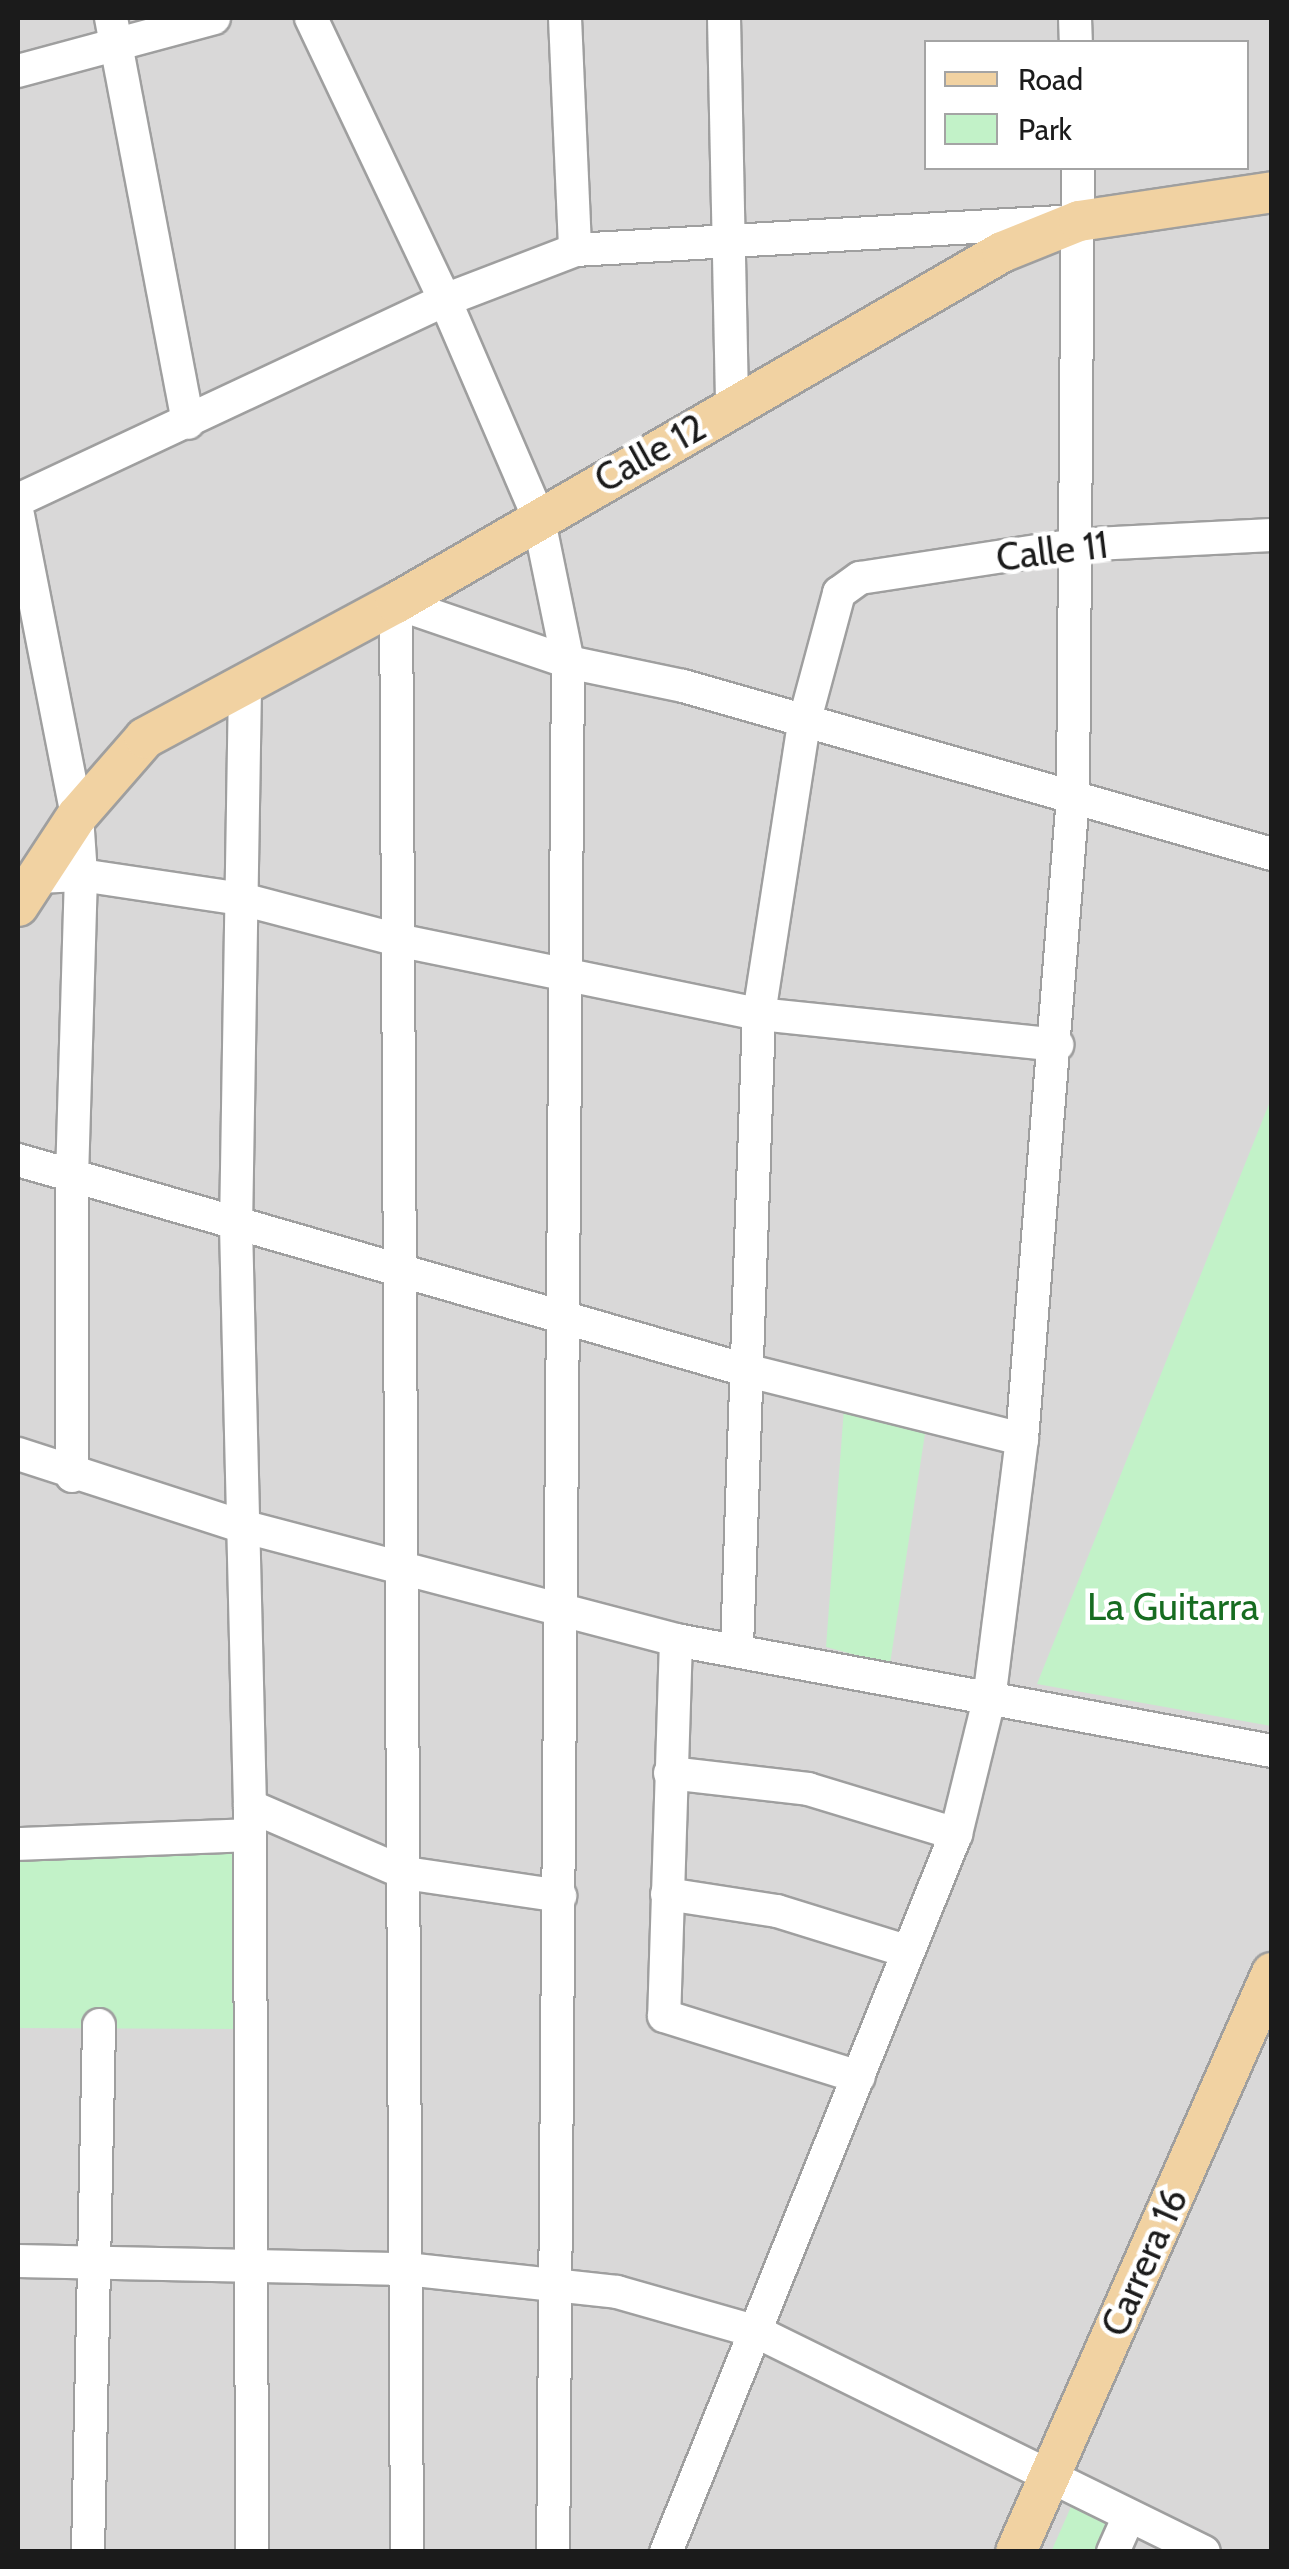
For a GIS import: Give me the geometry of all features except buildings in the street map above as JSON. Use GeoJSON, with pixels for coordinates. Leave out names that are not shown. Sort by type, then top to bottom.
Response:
{"type":"FeatureCollection","features":[{"type":"Feature","properties":{"kind":"main road","name":"Calle 12"},"geometry":{"type":"LineString","coordinates":[[28,892],[77,816],[144,738],[396,603],[538,516],[1002,252],[1079,221],[1272,192]]}},
{"type":"Feature","properties":{"kind":"main road","name":"Carrera 16"},"geometry":{"type":"LineString","coordinates":[[1016,2552],[1059,2482],[1264,2041],[1272,1973]]}},
{"type":"Feature","properties":{"kind":"main road","name":"Carrera 16"},"geometry":{"type":"LineString","coordinates":[[1042,2552],[1059,2482]]}},
{"type":"Feature","properties":{"kind":"street"},"geometry":{"type":"LineString","coordinates":[[18,70],[113,32],[214,18]]}},
{"type":"Feature","properties":{"kind":"street"},"geometry":{"type":"LineString","coordinates":[[310,18],[445,300],[538,516],[568,662],[570,975],[553,2552]]}},
{"type":"Feature","properties":{"kind":"street"},"geometry":{"type":"LineString","coordinates":[[565,18],[575,250]]}},
{"type":"Feature","properties":{"kind":"street"},"geometry":{"type":"LineString","coordinates":[[724,18],[723,241],[732,406]]}},
{"type":"Feature","properties":{"kind":"street"},"geometry":{"type":"LineString","coordinates":[[113,32],[188,423]]}},
{"type":"Feature","properties":{"kind":"street"},"geometry":{"type":"LineString","coordinates":[[666,2552],[956,1834],[989,1700],[1022,1439],[1057,1045],[1073,797],[1078,170]]}},
{"type":"Feature","properties":{"kind":"street"},"geometry":{"type":"LineString","coordinates":[[18,500],[445,300],[575,250],[1079,221]]}},
{"type":"Feature","properties":{"kind":"street"},"geometry":{"type":"LineString","coordinates":[[18,515],[77,816],[81,875],[72,1178],[72,1476]]}},
{"type":"Feature","properties":{"kind":"street","name":"Calle 11"},"geometry":{"type":"LineString","coordinates":[[804,723],[839,593],[860,578],[1075,544],[1272,536]]}},
{"type":"Feature","properties":{"kind":"street"},"geometry":{"type":"LineString","coordinates":[[407,2552],[404,1570],[398,1270],[402,941],[396,603],[568,662],[682,686],[1272,854]]}},
{"type":"Feature","properties":{"kind":"street"},"geometry":{"type":"LineString","coordinates":[[245,686],[236,1226],[238,1525],[250,1820],[252,2552]]}},
{"type":"Feature","properties":{"kind":"street"},"geometry":{"type":"LineString","coordinates":[[737,1647],[750,1371],[759,1014],[804,723]]}},
{"type":"Feature","properties":{"kind":"street"},"geometry":{"type":"LineString","coordinates":[[28,892],[81,875],[242,899],[402,941],[759,1014],[1057,1045]]}},
{"type":"Feature","properties":{"kind":"street"},"geometry":{"type":"LineString","coordinates":[[18,1160],[236,1226],[566,1314],[750,1371],[1022,1439]]}},
{"type":"Feature","properties":{"kind":"street"},"geometry":{"type":"LineString","coordinates":[[18,1454],[72,1476],[238,1525],[676,1640],[737,1647],[989,1700],[1272,1751]]}},
{"type":"Feature","properties":{"kind":"street"},"geometry":{"type":"LineString","coordinates":[[676,1640],[664,2016],[858,2077]]}},
{"type":"Feature","properties":{"kind":"street"},"geometry":{"type":"LineString","coordinates":[[670,1773],[808,1789],[956,1834]]}},
{"type":"Feature","properties":{"kind":"street"},"geometry":{"type":"LineString","coordinates":[[18,1844],[250,1820],[405,1873],[560,1896]]}},
{"type":"Feature","properties":{"kind":"street"},"geometry":{"type":"LineString","coordinates":[[667,1894],[777,1911],[906,1951]]}},
{"type":"Feature","properties":{"kind":"street"},"geometry":{"type":"LineString","coordinates":[[88,2552],[99,2025]]}},
{"type":"Feature","properties":{"kind":"street"},"geometry":{"type":"LineString","coordinates":[[18,2261],[406,2269],[556,2282],[617,2292],[758,2332],[1128,2518],[1204,2552]]}},
{"type":"Feature","properties":{"kind":"street"},"geometry":{"type":"LineString","coordinates":[[1113,2552],[1128,2518]]}},
{"type":"Feature","properties":{"kind":"shaded area"},"geometry":{"type":"Polygon","coordinates":[[[18,18],[1271,18],[1271,2551],[18,2551],[18,18]]]}},
{"type":"Feature","properties":{"kind":"green space","name":"La Guitarra"},"geometry":{"type":"Polygon","coordinates":[[[1271,1099],[1271,1726],[1037,1684],[1271,1099]]]}},
{"type":"Feature","properties":{"kind":"green space"},"geometry":{"type":"Polygon","coordinates":[[[844,1408],[926,1427],[890,1664],[826,1647],[844,1408]]]}},
{"type":"Feature","properties":{"kind":"green space"},"geometry":{"type":"Polygon","coordinates":[[[239,1846],[234,2029],[18,2028],[18,1851],[239,1846]]]}},
{"type":"Feature","properties":{"kind":"green space"},"geometry":{"type":"Polygon","coordinates":[[[1074,2500],[1117,2522],[1104,2551],[1051,2552],[1074,2500]]]}}]}
